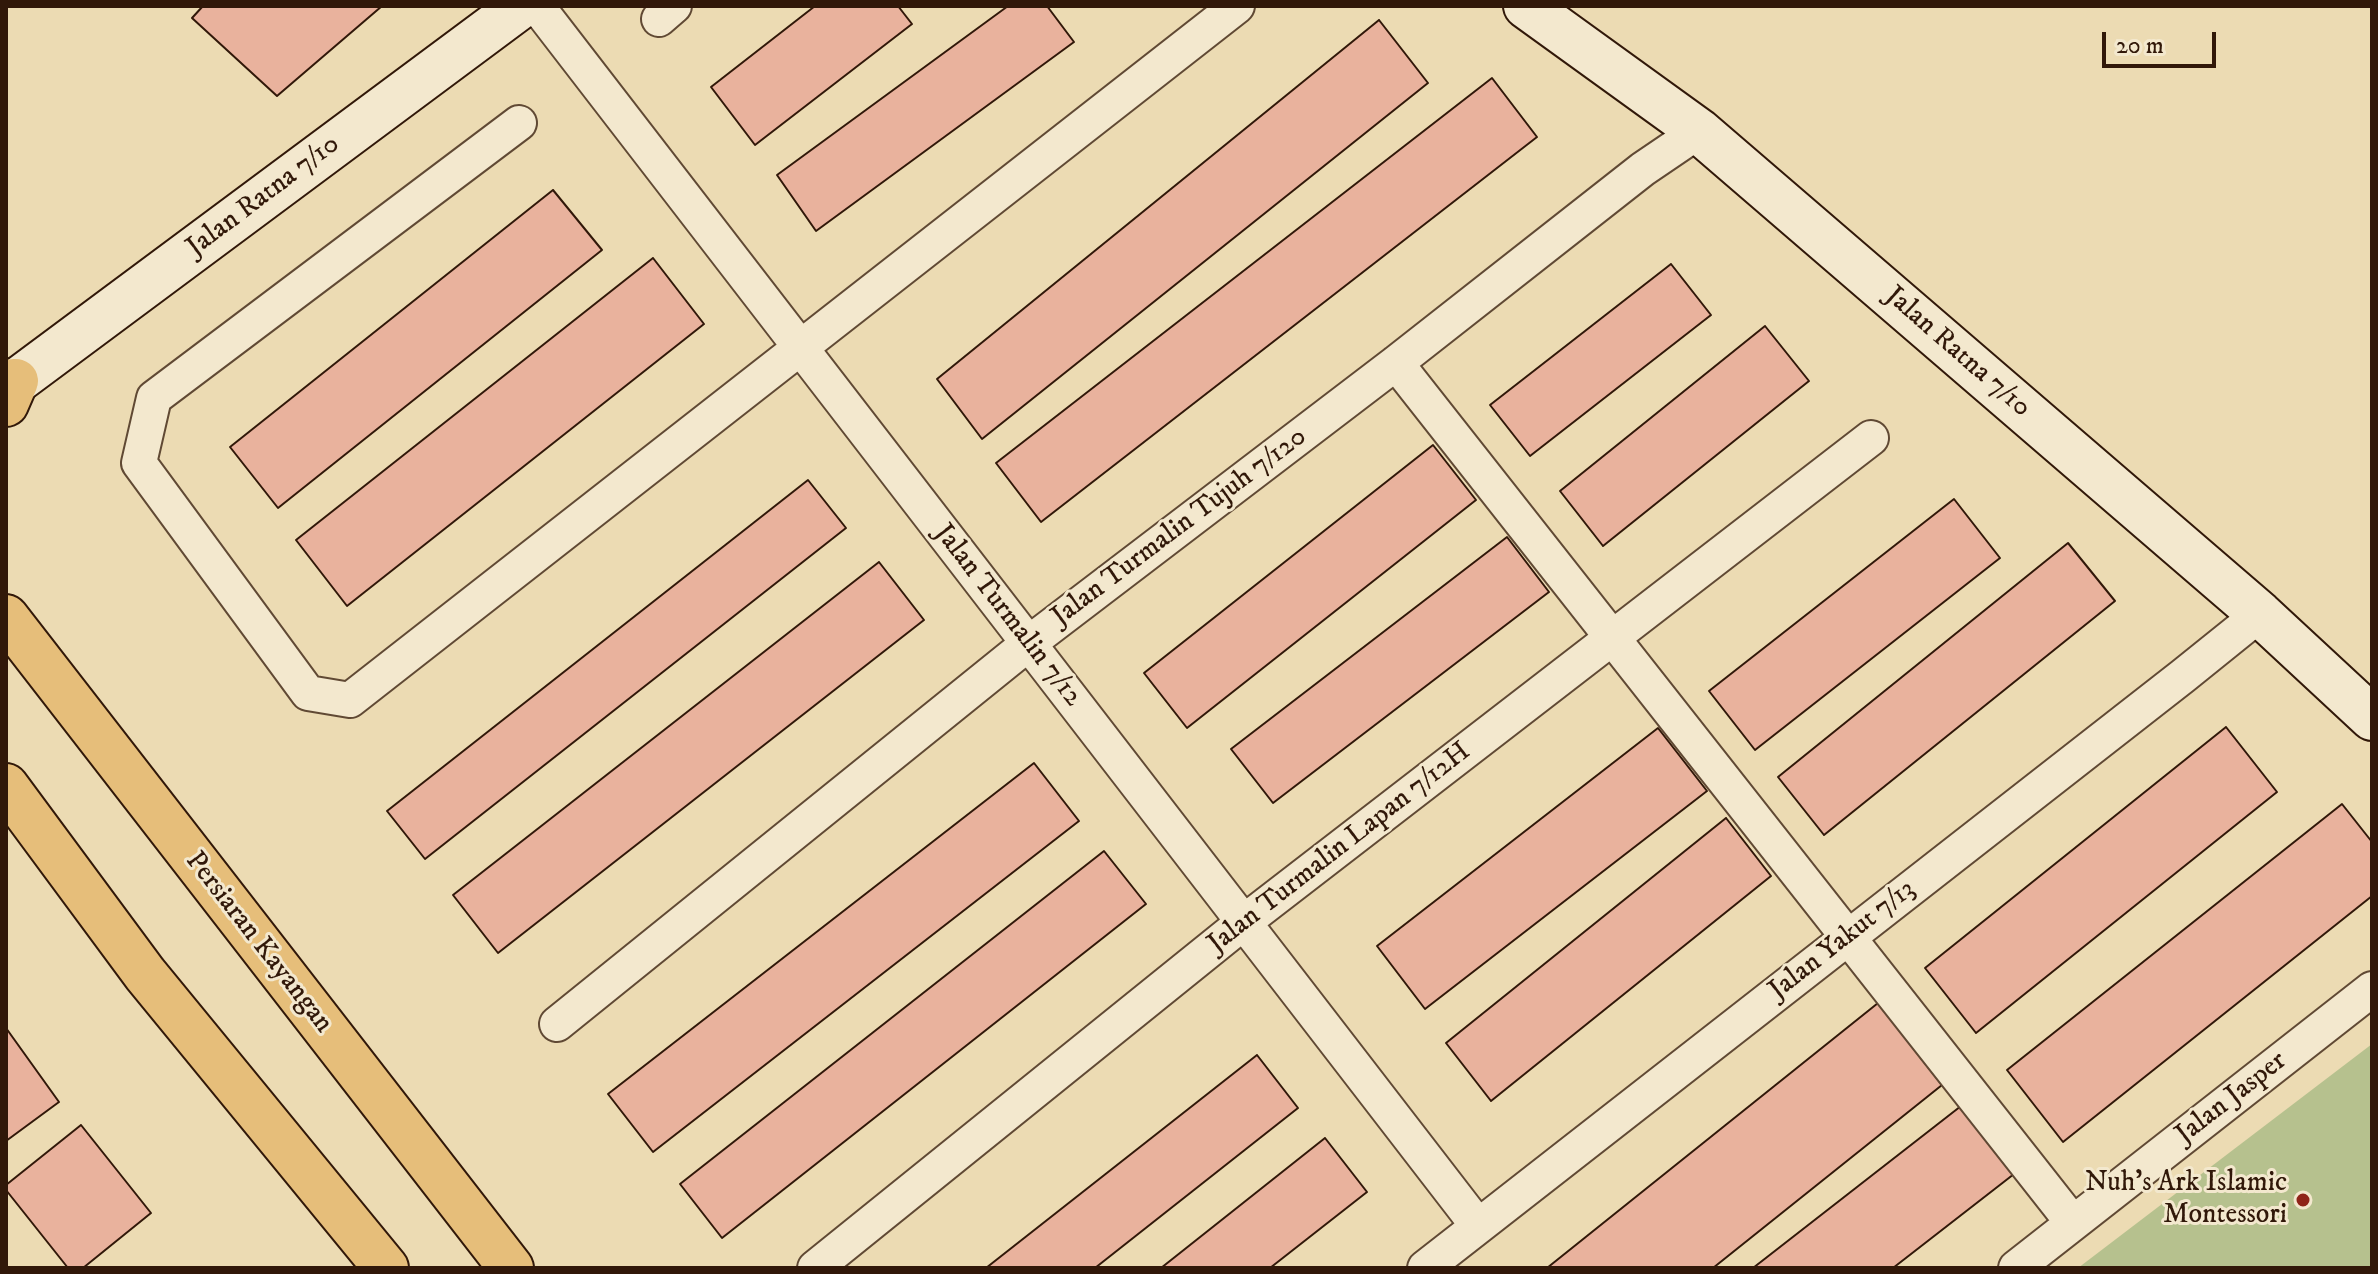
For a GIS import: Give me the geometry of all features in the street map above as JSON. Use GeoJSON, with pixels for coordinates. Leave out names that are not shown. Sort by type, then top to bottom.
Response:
{"type":"FeatureCollection","features":[{"type":"Feature","properties":{"kind":"main road","name":"Persiaran Kayangan"},"geometry":{"type":"LineString","coordinates":[[6,617],[511,1268]]}},
{"type":"Feature","properties":{"kind":"main road"},"geometry":{"type":"LineString","coordinates":[[6,786],[145,974],[386,1268]]}},
{"type":"Feature","properties":{"kind":"street","name":"Jalan Ratna 7/10"},"geometry":{"type":"LineString","coordinates":[[9,389],[521,6]]}},
{"type":"Feature","properties":{"kind":"street","name":"Jalan Turmalin 7/12"},"geometry":{"type":"LineString","coordinates":[[537,6],[1478,1226]]}},
{"type":"Feature","properties":{"kind":"street"},"geometry":{"type":"LineString","coordinates":[[519,123],[154,398],[139,463],[308,693],[350,700],[1237,6]]}},
{"type":"Feature","properties":{"kind":"street","name":"Jalan Ratna 7/10"},"geometry":{"type":"LineString","coordinates":[[1526,6],[1699,131],[2260,614],[2372,718]]}},
{"type":"Feature","properties":{"kind":"street","name":"Jalan Turmalin Tujuh 7/120"},"geometry":{"type":"LineString","coordinates":[[557,1024],[1029,643],[1396,363],[1643,169],[1699,131]]}},
{"type":"Feature","properties":{"kind":"street"},"geometry":{"type":"LineString","coordinates":[[1396,363],[2073,1223]]}},
{"type":"Feature","properties":{"kind":"street","name":"Jalan Turmalin Lapan 7/12H"},"geometry":{"type":"LineString","coordinates":[[815,1268],[1244,922],[1871,438]]}},
{"type":"Feature","properties":{"kind":"street","name":"Jalan Yakut 7/13"},"geometry":{"type":"LineString","coordinates":[[1425,1268],[2260,614]]}},
{"type":"Feature","properties":{"kind":"street","name":"Jalan Jasper"},"geometry":{"type":"LineString","coordinates":[[2016,1268],[2372,989]]}},
{"type":"Feature","properties":{"kind":"green space"},"geometry":{"type":"Polygon","coordinates":[[[2372,1044],[2372,1268],[2078,1268],[2372,1044]]]}},
{"type":"Feature","properties":{"kind":"building"},"geometry":{"type":"Polygon","coordinates":[[[203,6],[382,6],[277,96],[192,18],[203,6]]]}},
{"type":"Feature","properties":{"kind":"building"},"geometry":{"type":"Polygon","coordinates":[[[815,6],[898,6],[912,24],[755,145],[711,87],[815,6]]]}},
{"type":"Feature","properties":{"kind":"building"},"geometry":{"type":"Polygon","coordinates":[[[1008,6],[1047,6],[1074,42],[816,231],[777,175],[1008,6]]]}},
{"type":"Feature","properties":{"kind":"building"},"geometry":{"type":"Polygon","coordinates":[[[1379,20],[1428,83],[982,439],[937,379],[1379,20]]]}},
{"type":"Feature","properties":{"kind":"building"},"geometry":{"type":"Polygon","coordinates":[[[1492,78],[1537,137],[1041,522],[996,463],[1492,78]]]}},
{"type":"Feature","properties":{"kind":"building"},"geometry":{"type":"Polygon","coordinates":[[[553,190],[602,250],[278,508],[230,447],[553,190]]]}},
{"type":"Feature","properties":{"kind":"building"},"geometry":{"type":"Polygon","coordinates":[[[653,258],[704,324],[347,606],[296,540],[653,258]]]}},
{"type":"Feature","properties":{"kind":"building"},"geometry":{"type":"Polygon","coordinates":[[[1671,264],[1711,315],[1530,456],[1490,405],[1671,264]]]}},
{"type":"Feature","properties":{"kind":"building"},"geometry":{"type":"Polygon","coordinates":[[[1765,326],[1809,381],[1603,546],[1560,491],[1765,326]]]}},
{"type":"Feature","properties":{"kind":"building"},"geometry":{"type":"Polygon","coordinates":[[[1433,445],[1476,500],[1187,728],[1144,673],[1433,445]]]}},
{"type":"Feature","properties":{"kind":"building"},"geometry":{"type":"Polygon","coordinates":[[[808,480],[846,528],[425,859],[387,811],[808,480]]]}},
{"type":"Feature","properties":{"kind":"building"},"geometry":{"type":"Polygon","coordinates":[[[1954,499],[2000,558],[1755,750],[1709,691],[1954,499]]]}},
{"type":"Feature","properties":{"kind":"building"},"geometry":{"type":"Polygon","coordinates":[[[1507,537],[1549,592],[1273,803],[1231,749],[1507,537]]]}},
{"type":"Feature","properties":{"kind":"building"},"geometry":{"type":"Polygon","coordinates":[[[2068,543],[2115,601],[1824,835],[1778,777],[2068,543]]]}},
{"type":"Feature","properties":{"kind":"building"},"geometry":{"type":"Polygon","coordinates":[[[879,562],[924,620],[498,953],[453,895],[879,562]]]}},
{"type":"Feature","properties":{"kind":"building"},"geometry":{"type":"Polygon","coordinates":[[[2226,727],[2277,792],[1976,1033],[1925,968],[2226,727]]]}},
{"type":"Feature","properties":{"kind":"building"},"geometry":{"type":"Polygon","coordinates":[[[1658,728],[1707,791],[1425,1009],[1377,946],[1658,728]]]}},
{"type":"Feature","properties":{"kind":"building"},"geometry":{"type":"Polygon","coordinates":[[[1034,763],[1079,821],[653,1152],[608,1094],[1034,763]]]}},
{"type":"Feature","properties":{"kind":"building"},"geometry":{"type":"Polygon","coordinates":[[[2342,804],[2372,842],[2372,896],[2063,1142],[2007,1070],[2342,804]]]}},
{"type":"Feature","properties":{"kind":"building"},"geometry":{"type":"Polygon","coordinates":[[[1726,818],[1771,876],[1491,1101],[1446,1043],[1726,818]]]}},
{"type":"Feature","properties":{"kind":"building"},"geometry":{"type":"Polygon","coordinates":[[[1104,851],[1146,904],[722,1238],[680,1184],[1104,851]]]}},
{"type":"Feature","properties":{"kind":"building"},"geometry":{"type":"Polygon","coordinates":[[[1878,1003],[1942,1085],[1713,1268],[1547,1268],[1878,1003]]]}},
{"type":"Feature","properties":{"kind":"building"},"geometry":{"type":"Polygon","coordinates":[[[6,1028],[59,1102],[6,1141],[6,1028]]]}},
{"type":"Feature","properties":{"kind":"building"},"geometry":{"type":"Polygon","coordinates":[[[1257,1055],[1298,1108],[1095,1268],[986,1268],[1257,1055]]]}},
{"type":"Feature","properties":{"kind":"building"},"geometry":{"type":"Polygon","coordinates":[[[1961,1106],[2014,1174],[1893,1268],[1753,1268],[1961,1106]]]}},
{"type":"Feature","properties":{"kind":"building"},"geometry":{"type":"Polygon","coordinates":[[[81,1125],[151,1213],[83,1268],[68,1268],[6,1190],[6,1185],[81,1125]]]}},
{"type":"Feature","properties":{"kind":"building"},"geometry":{"type":"Polygon","coordinates":[[[1325,1138],[1367,1192],[1270,1268],[1161,1268],[1325,1138]]]}},
{"type":"Feature","properties":{"kind":"place","name":"Nuh's Ark Islamic Montessori"},"geometry":{"type":"Point","coordinates":[2303,1200]}}]}
